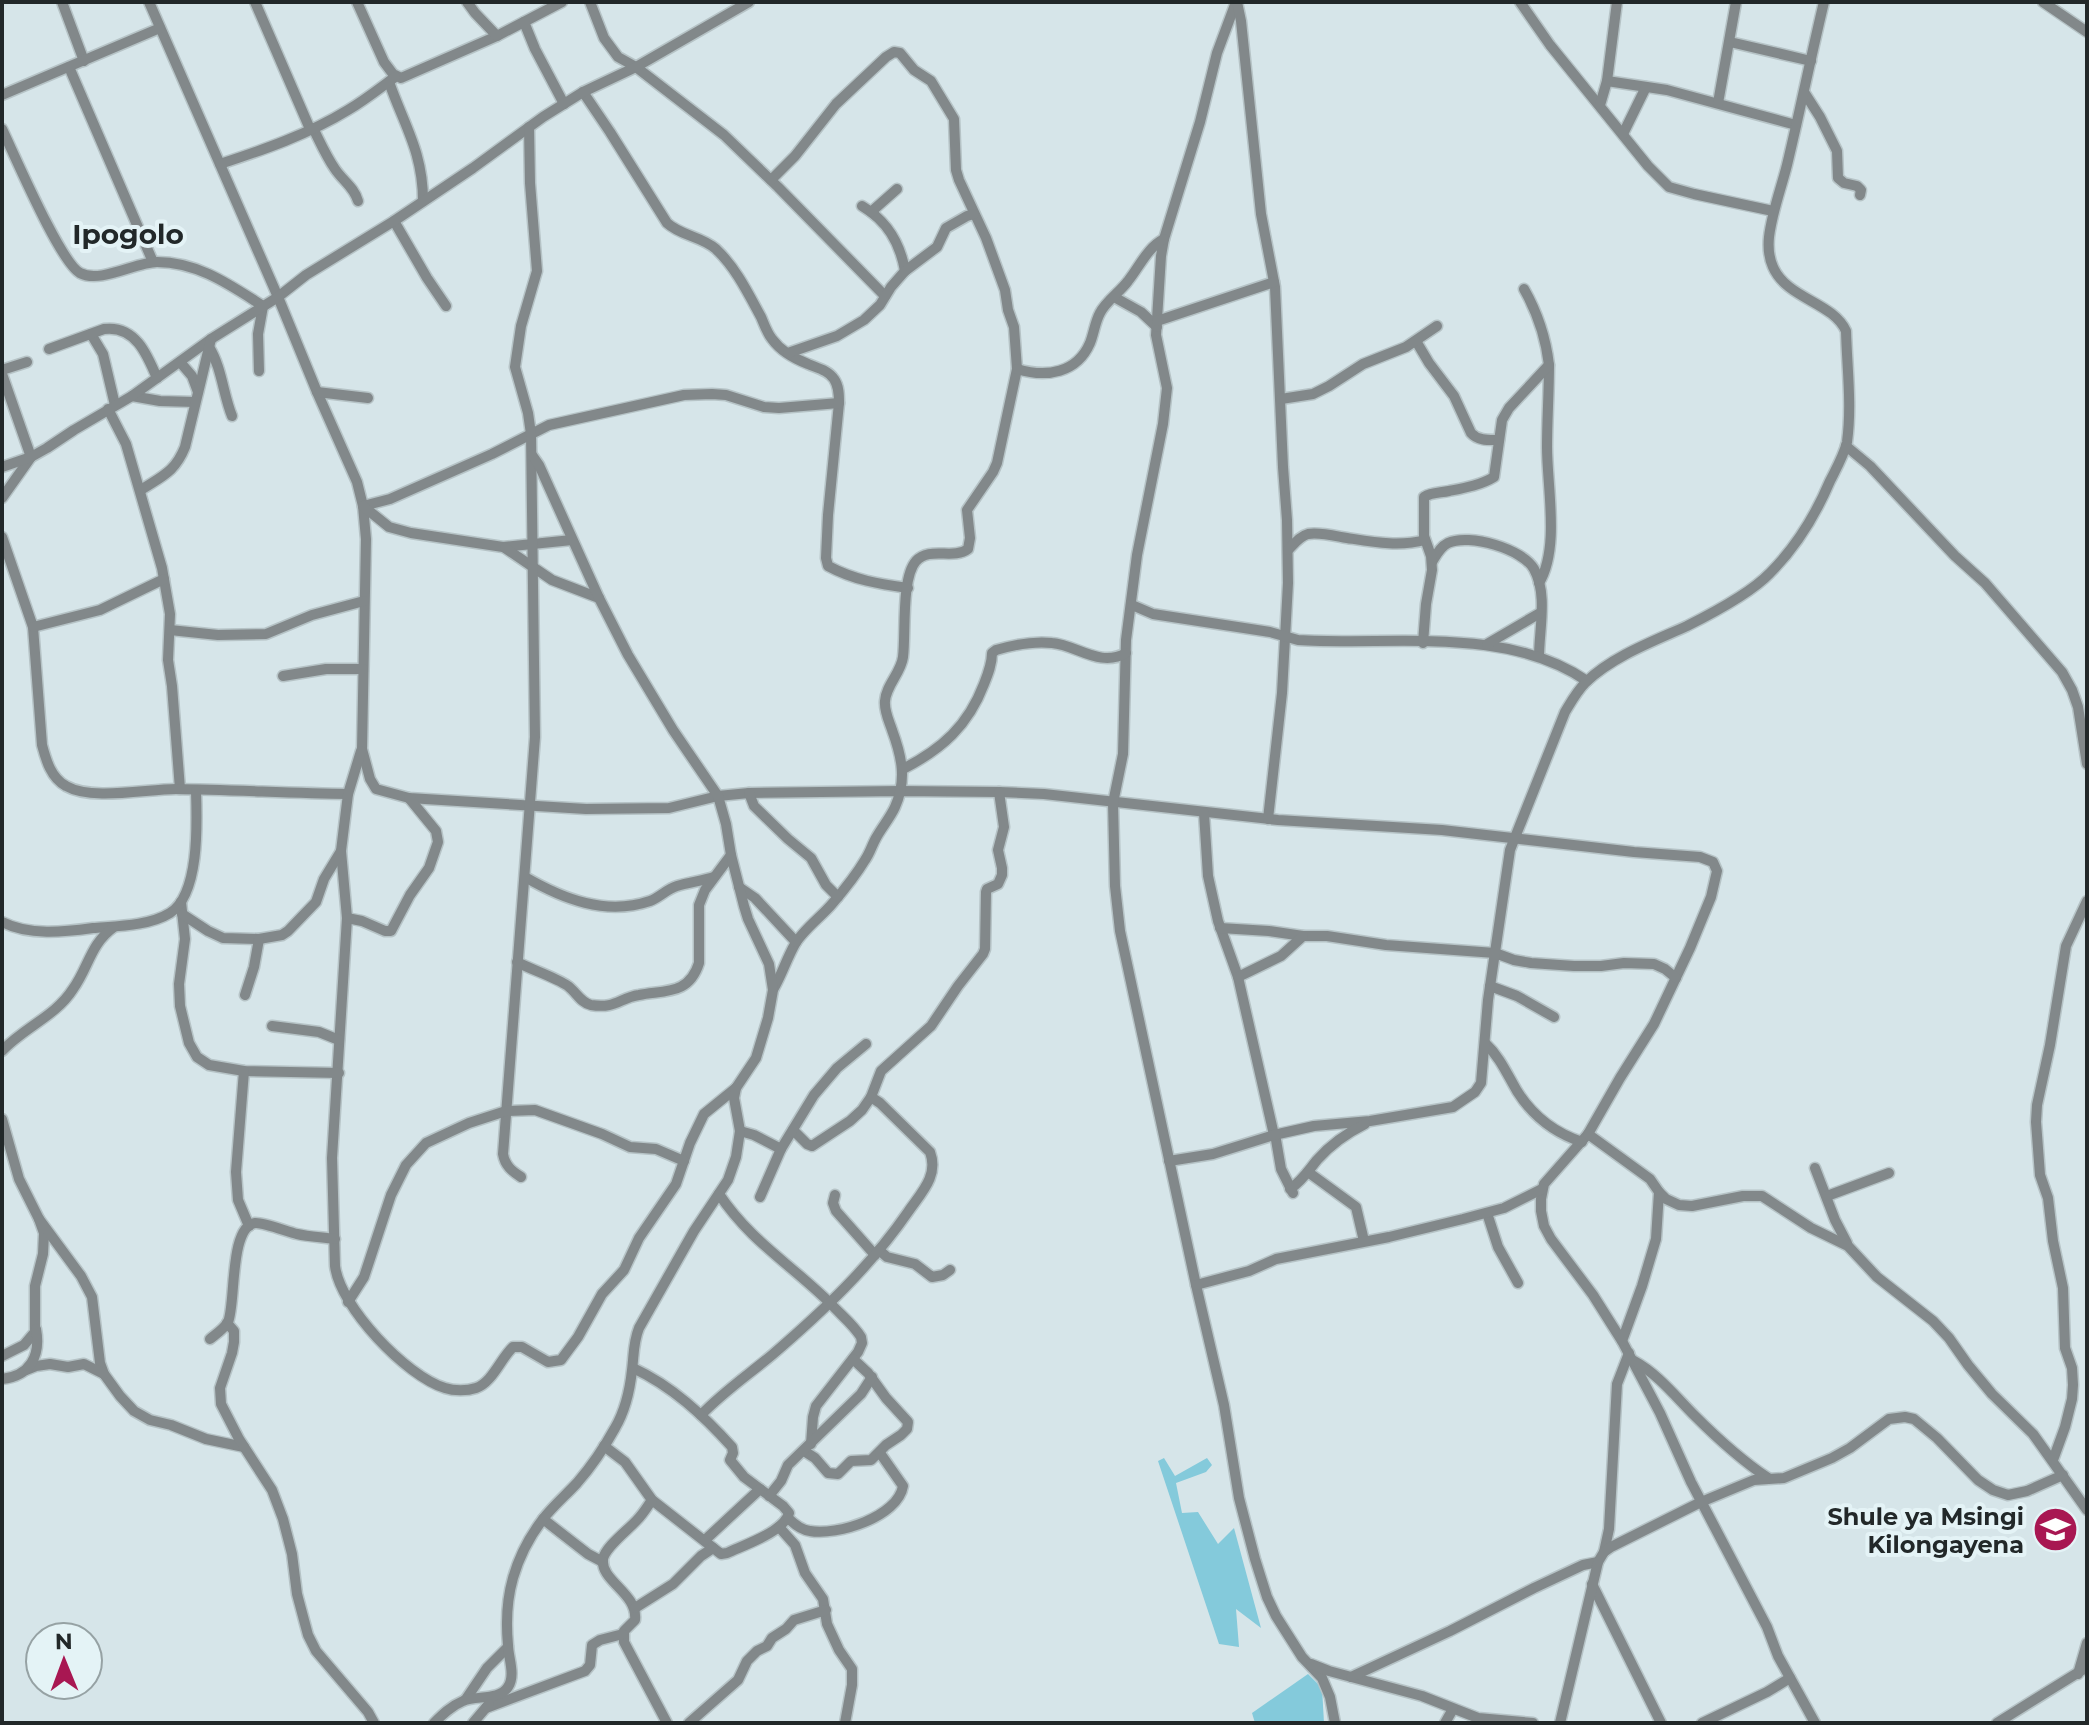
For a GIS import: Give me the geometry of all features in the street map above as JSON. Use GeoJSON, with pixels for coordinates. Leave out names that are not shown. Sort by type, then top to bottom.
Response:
{"type":"FeatureCollection","features":[{"type":"Feature","properties":{"kind":"street"},"geometry":{"type":"LineString","coordinates":[[62,2],[84,61]]}},
{"type":"Feature","properties":{"kind":"street"},"geometry":{"type":"LineString","coordinates":[[149,2],[357,482],[366,539],[362,749],[374,787],[409,798],[586,809],[669,808],[718,796],[749,793],[999,792],[1079,797],[1268,819],[1433,829],[1700,857],[1713,862],[1717,871],[1711,897],[1654,1024],[1585,1138],[1544,1184],[1541,1211],[1551,1239],[1599,1303],[1631,1357],[1701,1502],[1767,1627],[1778,1656],[1815,1723]]}},
{"type":"Feature","properties":{"kind":"street"},"geometry":{"type":"LineString","coordinates":[[255,2],[311,129],[358,201]]}},
{"type":"Feature","properties":{"kind":"street"},"geometry":{"type":"LineString","coordinates":[[357,2],[392,79],[410,131],[420,162],[423,201]]}},
{"type":"Feature","properties":{"kind":"street"},"geometry":{"type":"LineString","coordinates":[[467,2],[497,36]]}},
{"type":"Feature","properties":{"kind":"street"},"geometry":{"type":"LineString","coordinates":[[220,164],[311,129],[355,106],[392,79],[414,73],[497,36],[562,2]]}},
{"type":"Feature","properties":{"kind":"street"},"geometry":{"type":"LineString","coordinates":[[590,2],[604,38],[618,57],[709,122],[885,296]]}},
{"type":"Feature","properties":{"kind":"street"},"geometry":{"type":"LineString","coordinates":[[2,467],[31,457],[132,396],[306,275],[394,221],[583,92],[636,67],[749,2]]}},
{"type":"Feature","properties":{"kind":"street"},"geometry":{"type":"LineString","coordinates":[[1237,2],[1217,53],[1161,256],[1156,335],[1167,388],[1163,424],[1137,555],[1126,653],[1123,754],[1113,803],[1113,858],[1120,931],[1224,1405],[1239,1498],[1255,1560],[1276,1616],[1302,1657],[1322,1678],[1330,1697],[1335,1723]]}},
{"type":"Feature","properties":{"kind":"street"},"geometry":{"type":"LineString","coordinates":[[1237,2],[1261,214],[1274,282],[1288,550],[1282,693],[1268,819]]}},
{"type":"Feature","properties":{"kind":"street"},"geometry":{"type":"LineString","coordinates":[[1520,2],[1550,45],[1648,166],[1669,187],[1773,211]]}},
{"type":"Feature","properties":{"kind":"street"},"geometry":{"type":"LineString","coordinates":[[1600,105],[1607,81],[1617,2]]}},
{"type":"Feature","properties":{"kind":"street"},"geometry":{"type":"LineString","coordinates":[[1718,103],[1736,2]]}},
{"type":"Feature","properties":{"kind":"street"},"geometry":{"type":"LineString","coordinates":[[1169,1161],[1230,1150],[1275,1134],[1314,1126],[1370,1121],[1453,1107],[1475,1092],[1481,1083],[1507,861],[1565,712],[1587,681],[1605,667],[1693,623],[1768,575],[1790,550],[1824,494],[1846,446],[1850,418],[1846,331],[1836,318],[1780,278],[1773,266],[1769,240],[1773,211],[1786,168],[1824,2]]}},
{"type":"Feature","properties":{"kind":"street"},"geometry":{"type":"LineString","coordinates":[[2043,2],[2087,32]]}},
{"type":"Feature","properties":{"kind":"street"},"geometry":{"type":"LineString","coordinates":[[524,22],[564,104]]}},
{"type":"Feature","properties":{"kind":"street"},"geometry":{"type":"LineString","coordinates":[[2,95],[160,28]]}},
{"type":"Feature","properties":{"kind":"street"},"geometry":{"type":"LineString","coordinates":[[1730,42],[1811,61]]}},
{"type":"Feature","properties":{"kind":"street"},"geometry":{"type":"LineString","coordinates":[[362,749],[348,794],[341,851],[347,918],[332,1158],[336,1278],[348,1302],[391,1351],[419,1374],[443,1388],[465,1390],[486,1382],[515,1346],[542,1360],[561,1360],[596,1302],[624,1270],[639,1238],[676,1184],[704,1114],[736,1088],[756,1058],[773,990],[796,942],[838,897],[867,858],[893,812],[900,791],[903,769],[900,751],[885,704],[903,656],[908,588],[914,564],[927,554],[958,554],[968,549],[970,527],[967,510],[993,472],[1017,369],[1014,327],[1005,290],[986,238],[956,170],[954,119],[931,81],[914,70],[900,53],[894,52],[836,104],[795,156],[771,180]]}},
{"type":"Feature","properties":{"kind":"street"},"geometry":{"type":"LineString","coordinates":[[69,67],[153,262]]}},
{"type":"Feature","properties":{"kind":"street"},"geometry":{"type":"LineString","coordinates":[[1607,81],[1660,89],[1796,125]]}},
{"type":"Feature","properties":{"kind":"street"},"geometry":{"type":"LineString","coordinates":[[1623,134],[1646,87]]}},
{"type":"Feature","properties":{"kind":"street"},"geometry":{"type":"LineString","coordinates":[[583,92],[667,223],[674,230],[697,237],[715,249],[748,293],[772,339],[788,353],[830,375],[835,381],[839,403],[828,515],[828,566],[870,583],[908,588]]}},
{"type":"Feature","properties":{"kind":"street"},"geometry":{"type":"LineString","coordinates":[[1804,92],[1837,151],[1838,178],[1860,188],[1860,195]]}},
{"type":"Feature","properties":{"kind":"street"},"geometry":{"type":"LineString","coordinates":[[521,1177],[509,1168],[503,1154],[535,737],[531,434],[515,367],[521,326],[537,271],[529,127]]}},
{"type":"Feature","properties":{"kind":"street"},"geometry":{"type":"LineString","coordinates":[[2,129],[52,233],[78,273],[101,275],[153,262],[193,267],[215,276],[263,306]]}},
{"type":"Feature","properties":{"kind":"street"},"geometry":{"type":"LineString","coordinates":[[897,189],[867,209],[881,219],[891,232],[901,252],[905,271]]}},
{"type":"Feature","properties":{"kind":"street"},"geometry":{"type":"LineString","coordinates":[[788,353],[850,330],[871,313],[905,271],[937,247],[946,228],[974,214]]}},
{"type":"Feature","properties":{"kind":"street"},"geometry":{"type":"LineString","coordinates":[[394,221],[446,306]]}},
{"type":"Feature","properties":{"kind":"street"},"geometry":{"type":"LineString","coordinates":[[1017,369],[1045,373],[1065,369],[1083,357],[1099,314],[1152,247],[1164,239]]}},
{"type":"Feature","properties":{"kind":"street"},"geometry":{"type":"LineString","coordinates":[[1157,324],[1274,282]]}},
{"type":"Feature","properties":{"kind":"street"},"geometry":{"type":"LineString","coordinates":[[1524,289],[1534,307],[1549,365],[1547,448],[1550,555],[1539,583]]}},
{"type":"Feature","properties":{"kind":"street"},"geometry":{"type":"LineString","coordinates":[[1114,297],[1157,324]]}},
{"type":"Feature","properties":{"kind":"street"},"geometry":{"type":"LineString","coordinates":[[259,371],[258,334],[263,306]]}},
{"type":"Feature","properties":{"kind":"street"},"geometry":{"type":"LineString","coordinates":[[1281,399],[1313,394],[1363,364],[1406,347],[1437,326]]}},
{"type":"Feature","properties":{"kind":"street"},"geometry":{"type":"LineString","coordinates":[[49,349],[109,328],[135,338],[146,352],[157,378]]}},
{"type":"Feature","properties":{"kind":"street"},"geometry":{"type":"LineString","coordinates":[[91,334],[103,354],[112,407],[141,490],[169,601],[168,660],[180,789]]}},
{"type":"Feature","properties":{"kind":"street"},"geometry":{"type":"LineString","coordinates":[[1416,341],[1454,396],[1475,438],[1499,440]]}},
{"type":"Feature","properties":{"kind":"street"},"geometry":{"type":"LineString","coordinates":[[141,490],[179,461],[210,343]]}},
{"type":"Feature","properties":{"kind":"street"},"geometry":{"type":"LineString","coordinates":[[210,343],[232,416]]}},
{"type":"Feature","properties":{"kind":"street"},"geometry":{"type":"LineString","coordinates":[[27,362],[2,372],[31,457]]}},
{"type":"Feature","properties":{"kind":"street"},"geometry":{"type":"LineString","coordinates":[[180,362],[192,376],[197,397]]}},
{"type":"Feature","properties":{"kind":"street"},"geometry":{"type":"LineString","coordinates":[[1423,643],[1432,576],[1432,562],[1425,540],[1425,495],[1490,480],[1496,474],[1502,420],[1509,408],[1549,365]]}},
{"type":"Feature","properties":{"kind":"street"},"geometry":{"type":"LineString","coordinates":[[317,392],[368,398]]}},
{"type":"Feature","properties":{"kind":"street"},"geometry":{"type":"LineString","coordinates":[[363,506],[390,499],[549,425],[684,395],[726,395],[764,407],[779,408],[839,403]]}},
{"type":"Feature","properties":{"kind":"street"},"geometry":{"type":"LineString","coordinates":[[132,396],[160,401],[197,397]]}},
{"type":"Feature","properties":{"kind":"street"},"geometry":{"type":"LineString","coordinates":[[1846,446],[1870,466],[1955,556],[1985,583],[2062,672],[2078,707],[2087,764]]}},
{"type":"Feature","properties":{"kind":"street"},"geometry":{"type":"LineString","coordinates":[[532,455],[599,598],[645,684],[718,796],[748,919],[769,964],[773,990]]}},
{"type":"Feature","properties":{"kind":"street"},"geometry":{"type":"LineString","coordinates":[[2,498],[31,457]]}},
{"type":"Feature","properties":{"kind":"street"},"geometry":{"type":"LineString","coordinates":[[2,482],[15,478]]}},
{"type":"Feature","properties":{"kind":"street"},"geometry":{"type":"LineString","coordinates":[[363,506],[396,530],[503,547],[572,540]]}},
{"type":"Feature","properties":{"kind":"street"},"geometry":{"type":"LineString","coordinates":[[1288,550],[1308,534],[1384,543],[1425,540]]}},
{"type":"Feature","properties":{"kind":"street"},"geometry":{"type":"LineString","coordinates":[[2,537],[33,627],[42,745],[56,778],[67,787],[101,793],[180,789],[348,794]]}},
{"type":"Feature","properties":{"kind":"street"},"geometry":{"type":"LineString","coordinates":[[1432,562],[1439,550],[1450,542],[1467,540],[1522,556],[1535,571],[1539,583],[1539,657]]}},
{"type":"Feature","properties":{"kind":"street"},"geometry":{"type":"LineString","coordinates":[[503,547],[552,580],[599,598]]}},
{"type":"Feature","properties":{"kind":"street"},"geometry":{"type":"LineString","coordinates":[[33,627],[100,610],[164,579]]}},
{"type":"Feature","properties":{"kind":"street"},"geometry":{"type":"LineString","coordinates":[[170,630],[218,635],[266,634],[312,615],[364,601]]}},
{"type":"Feature","properties":{"kind":"street"},"geometry":{"type":"LineString","coordinates":[[1132,605],[1153,614],[1241,627],[1298,640],[1508,648],[1539,657],[1587,681]]}},
{"type":"Feature","properties":{"kind":"street"},"geometry":{"type":"LineString","coordinates":[[1486,645],[1540,613]]}},
{"type":"Feature","properties":{"kind":"street"},"geometry":{"type":"LineString","coordinates":[[903,769],[919,761],[956,732],[976,704],[992,653],[996,650],[1050,643],[1095,657],[1114,658],[1126,653]]}},
{"type":"Feature","properties":{"kind":"street"},"geometry":{"type":"LineString","coordinates":[[283,676],[326,669],[363,669]]}},
{"type":"Feature","properties":{"kind":"street"},"geometry":{"type":"LineString","coordinates":[[2,922],[15,927],[57,932],[115,926],[159,918],[174,911],[186,893],[192,873],[196,791]]}},
{"type":"Feature","properties":{"kind":"street"},"geometry":{"type":"LineString","coordinates":[[793,1130],[812,1146],[862,1110],[881,1071],[939,1017],[983,954],[986,892],[998,884],[1002,875],[998,850],[1004,827],[999,792]]}},
{"type":"Feature","properties":{"kind":"street"},"geometry":{"type":"LineString","coordinates":[[749,793],[754,806],[811,858],[826,885],[838,897]]}},
{"type":"Feature","properties":{"kind":"street"},"geometry":{"type":"LineString","coordinates":[[347,918],[391,931],[429,868],[437,849],[437,834],[409,798]]}},
{"type":"Feature","properties":{"kind":"street"},"geometry":{"type":"LineString","coordinates":[[1204,813],[1208,876],[1220,928],[1238,977],[1281,1169],[1292,1191],[1336,1142],[1370,1121]]}},
{"type":"Feature","properties":{"kind":"street"},"geometry":{"type":"LineString","coordinates":[[182,914],[223,938],[259,939],[282,935],[312,908],[324,879],[341,851]]}},
{"type":"Feature","properties":{"kind":"street"},"geometry":{"type":"LineString","coordinates":[[517,962],[564,983],[590,1005],[615,1005],[636,995],[674,991],[693,977],[697,970],[699,905],[705,890],[731,855]]}},
{"type":"Feature","properties":{"kind":"street"},"geometry":{"type":"LineString","coordinates":[[525,877],[566,898],[611,908],[654,900],[669,889],[716,876]]}},
{"type":"Feature","properties":{"kind":"street"},"geometry":{"type":"LineString","coordinates":[[739,887],[755,898],[796,942]]}},
{"type":"Feature","properties":{"kind":"street"},"geometry":{"type":"LineString","coordinates":[[2053,1460],[2065,1427],[2073,1385],[2072,1368],[2065,1348],[2063,1288],[2048,1198],[2040,1175],[2037,1105],[2066,946],[2087,901]]}},
{"type":"Feature","properties":{"kind":"street"},"geometry":{"type":"LineString","coordinates":[[181,902],[185,939],[179,984],[180,1006],[192,1051],[209,1065],[244,1071],[339,1073]]}},
{"type":"Feature","properties":{"kind":"street"},"geometry":{"type":"LineString","coordinates":[[2,1051],[66,999],[96,942],[115,926]]}},
{"type":"Feature","properties":{"kind":"street"},"geometry":{"type":"LineString","coordinates":[[1220,928],[1327,936],[1402,947],[1495,953],[1531,963],[1574,966],[1654,964],[1676,978]]}},
{"type":"Feature","properties":{"kind":"street"},"geometry":{"type":"LineString","coordinates":[[1238,977],[1281,956],[1303,936]]}},
{"type":"Feature","properties":{"kind":"street"},"geometry":{"type":"LineString","coordinates":[[245,995],[259,939]]}},
{"type":"Feature","properties":{"kind":"street"},"geometry":{"type":"LineString","coordinates":[[1490,986],[1517,996],[1554,1017]]}},
{"type":"Feature","properties":{"kind":"street"},"geometry":{"type":"LineString","coordinates":[[272,1026],[319,1032],[339,1040]]}},
{"type":"Feature","properties":{"kind":"street"},"geometry":{"type":"LineString","coordinates":[[1485,1043],[1501,1061],[1534,1113],[1570,1138],[1585,1138],[1650,1179],[1666,1199],[1679,1205],[1692,1206],[1743,1196],[1762,1196],[1811,1228],[1848,1246]]}},
{"type":"Feature","properties":{"kind":"street"},"geometry":{"type":"LineString","coordinates":[[760,1197],[781,1149],[822,1084],[866,1044]]}},
{"type":"Feature","properties":{"kind":"street"},"geometry":{"type":"LineString","coordinates":[[244,1071],[236,1172],[238,1200],[249,1226]]}},
{"type":"Feature","properties":{"kind":"street"},"geometry":{"type":"LineString","coordinates":[[434,1723],[443,1713],[466,1699],[505,1691],[510,1681],[509,1599],[518,1562],[543,1519],[577,1483],[617,1425],[633,1368],[639,1328],[689,1240],[728,1180],[740,1131],[734,1098],[736,1088]]}},
{"type":"Feature","properties":{"kind":"street"},"geometry":{"type":"LineString","coordinates":[[701,1415],[731,1386],[812,1321],[866,1267],[924,1189],[934,1169],[930,1152],[871,1097]]}},
{"type":"Feature","properties":{"kind":"street"},"geometry":{"type":"LineString","coordinates":[[348,1302],[364,1277],[391,1195],[406,1165],[426,1143],[469,1123],[506,1111],[538,1110],[630,1147],[656,1149],[684,1161]]}},
{"type":"Feature","properties":{"kind":"street"},"geometry":{"type":"LineString","coordinates":[[2,1119],[19,1179],[39,1219],[81,1276],[92,1297],[104,1374],[134,1411],[150,1420],[206,1439],[244,1447]]}},
{"type":"Feature","properties":{"kind":"street"},"geometry":{"type":"LineString","coordinates":[[740,1131],[781,1149]]}},
{"type":"Feature","properties":{"kind":"street"},"geometry":{"type":"LineString","coordinates":[[1815,1168],[1848,1246],[1887,1287],[1949,1338],[1992,1394],[2033,1434],[2087,1510]]}},
{"type":"Feature","properties":{"kind":"street"},"geometry":{"type":"LineString","coordinates":[[1308,1172],[1356,1207],[1364,1241]]}},
{"type":"Feature","properties":{"kind":"street"},"geometry":{"type":"LineString","coordinates":[[1827,1196],[1889,1173]]}},
{"type":"Feature","properties":{"kind":"street"},"geometry":{"type":"LineString","coordinates":[[1196,1285],[1249,1271],[1276,1259],[1418,1231],[1487,1213],[1542,1189]]}},
{"type":"Feature","properties":{"kind":"street"},"geometry":{"type":"LineString","coordinates":[[1622,1341],[1656,1239],[1659,1192]]}},
{"type":"Feature","properties":{"kind":"street"},"geometry":{"type":"LineString","coordinates":[[719,1194],[751,1235],[819,1291],[861,1337],[861,1348],[816,1406],[811,1425],[807,1448],[828,1473],[841,1472],[851,1461],[870,1460],[908,1427],[908,1422],[872,1377],[853,1359]]}},
{"type":"Feature","properties":{"kind":"street"},"geometry":{"type":"LineString","coordinates":[[835,1195],[833,1203],[836,1211],[877,1252],[915,1264],[932,1277],[950,1270]]}},
{"type":"Feature","properties":{"kind":"street"},"geometry":{"type":"LineString","coordinates":[[1487,1213],[1498,1247],[1518,1283]]}},
{"type":"Feature","properties":{"kind":"street"},"geometry":{"type":"LineString","coordinates":[[26,1370],[36,1351],[35,1286],[44,1241],[39,1219]]}},
{"type":"Feature","properties":{"kind":"street"},"geometry":{"type":"LineString","coordinates":[[210,1339],[227,1323],[236,1259],[242,1237],[249,1226],[255,1223],[335,1239]]}},
{"type":"Feature","properties":{"kind":"street"},"geometry":{"type":"LineString","coordinates":[[227,1323],[234,1331],[234,1342],[221,1379],[219,1397],[224,1412],[272,1490],[283,1519],[308,1635],[316,1651],[374,1723]]}},
{"type":"Feature","properties":{"kind":"street"},"geometry":{"type":"LineString","coordinates":[[2,1356],[24,1345],[36,1328]]}},
{"type":"Feature","properties":{"kind":"street"},"geometry":{"type":"LineString","coordinates":[[1631,1357],[1738,1456],[1768,1478]]}},
{"type":"Feature","properties":{"kind":"street"},"geometry":{"type":"LineString","coordinates":[[1560,1723],[1592,1584],[1609,1529],[1617,1384],[1631,1357]]}},
{"type":"Feature","properties":{"kind":"street"},"geometry":{"type":"LineString","coordinates":[[2,1379],[50,1364],[68,1367],[84,1364],[104,1374]]}},
{"type":"Feature","properties":{"kind":"street"},"geometry":{"type":"LineString","coordinates":[[604,1446],[625,1462],[652,1500],[721,1554],[779,1527],[788,1518],[787,1510],[738,1470],[730,1460],[732,1447],[701,1415],[669,1387],[633,1368]]}},
{"type":"Feature","properties":{"kind":"street"},"geometry":{"type":"LineString","coordinates":[[635,1608],[673,1584],[709,1544],[781,1481],[788,1465],[861,1394],[872,1377]]}},
{"type":"Feature","properties":{"kind":"street"},"geometry":{"type":"LineString","coordinates":[[1351,1677],[1601,1557],[1634,1535],[1701,1502],[1754,1480],[1784,1478],[1815,1466],[1850,1448],[1889,1419],[1905,1417],[1925,1426],[1978,1480],[2008,1495],[2027,1491],[2063,1475]]}},
{"type":"Feature","properties":{"kind":"street"},"geometry":{"type":"LineString","coordinates":[[788,1518],[803,1529],[831,1531],[856,1525],[891,1508],[901,1496],[903,1486],[880,1453]]}},
{"type":"Feature","properties":{"kind":"street"},"geometry":{"type":"LineString","coordinates":[[486,1708],[585,1671],[590,1665],[592,1645],[623,1634],[635,1620],[635,1608],[607,1572],[603,1562],[605,1553],[652,1500]]}},
{"type":"Feature","properties":{"kind":"street"},"geometry":{"type":"LineString","coordinates":[[543,1519],[603,1562]]}},
{"type":"Feature","properties":{"kind":"street"},"geometry":{"type":"LineString","coordinates":[[779,1527],[795,1545],[802,1566],[826,1610],[828,1627],[853,1673],[845,1723]]}},
{"type":"Feature","properties":{"kind":"street"},"geometry":{"type":"LineString","coordinates":[[1592,1584],[1661,1723]]}},
{"type":"Feature","properties":{"kind":"street"},"geometry":{"type":"LineString","coordinates":[[689,1723],[738,1680],[747,1661],[767,1646],[772,1638],[794,1620],[826,1610]]}},
{"type":"Feature","properties":{"kind":"street"},"geometry":{"type":"LineString","coordinates":[[623,1634],[624,1642],[667,1723]]}},
{"type":"Feature","properties":{"kind":"street"},"geometry":{"type":"LineString","coordinates":[[1997,1723],[2082,1670],[2087,1643]]}},
{"type":"Feature","properties":{"kind":"street"},"geometry":{"type":"LineString","coordinates":[[466,1699],[487,1668],[508,1647]]}},
{"type":"Feature","properties":{"kind":"street"},"geometry":{"type":"LineString","coordinates":[[1309,1663],[1422,1696],[1488,1720],[1533,1723]]}},
{"type":"Feature","properties":{"kind":"street"},"geometry":{"type":"LineString","coordinates":[[1702,1723],[1790,1678]]}},
{"type":"Feature","properties":{"kind":"street"},"geometry":{"type":"LineString","coordinates":[[473,1723],[494,1695]]}},
{"type":"Feature","properties":{"kind":"street"},"geometry":{"type":"LineString","coordinates":[[1445,1723],[1453,1709]]}},
{"type":"Feature","properties":{"kind":"shaded area"},"geometry":{"type":"Polygon","coordinates":[[[1164,1458],[1175,1476],[1207,1458],[1212,1465],[1206,1472],[1176,1483],[1182,1513],[1198,1512],[1218,1544],[1234,1528],[1261,1628],[1236,1609],[1239,1647],[1219,1644],[1158,1461],[1164,1458]]]}},
{"type":"Feature","properties":{"kind":"shaded area"},"geometry":{"type":"Polygon","coordinates":[[[1308,1674],[1322,1688],[1324,1723],[1255,1723],[1252,1713],[1308,1674]]]}},
{"type":"Feature","properties":{"kind":"place","name":"Shule ya Msingi Kilongayena"},"geometry":{"type":"Point","coordinates":[2055,1530]}},
{"type":"Feature","properties":{"kind":"district","name":"Ipogolo"},"geometry":{"type":"Point","coordinates":[128,234]}}]}
